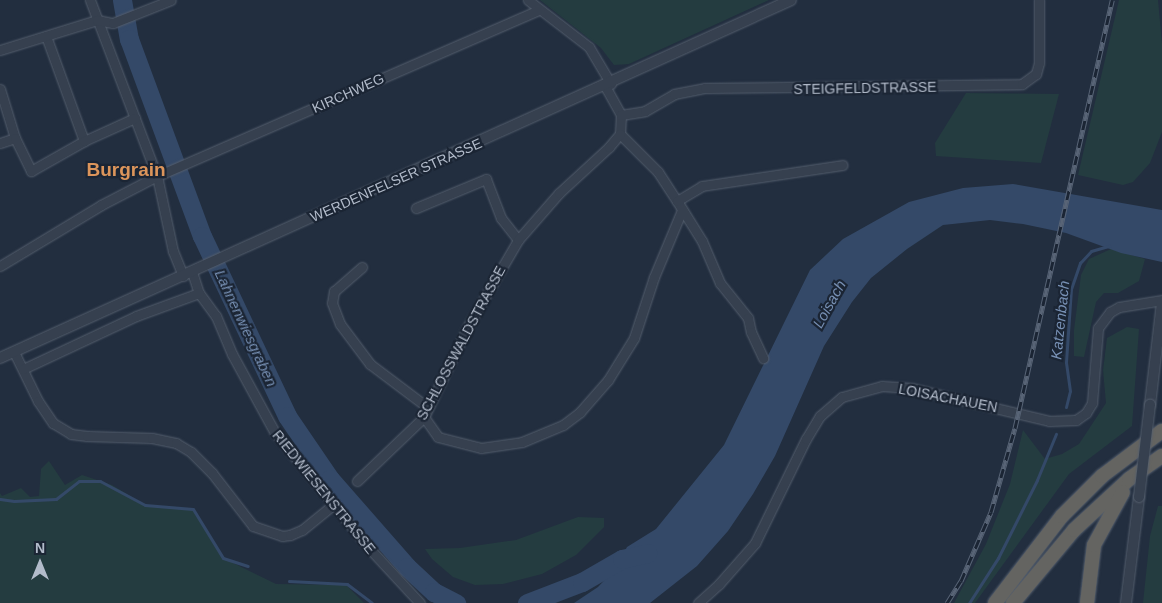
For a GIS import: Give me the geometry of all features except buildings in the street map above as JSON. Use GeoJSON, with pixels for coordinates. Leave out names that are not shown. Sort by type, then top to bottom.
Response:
{"type":"FeatureCollection","features":[{"type":"Feature","properties":{"kind":"highway"},"geometry":{"type":"LineString","coordinates":[[995,603],[1062,516],[1102,476],[1162,432]]}},
{"type":"Feature","properties":{"kind":"highway"},"geometry":{"type":"LineString","coordinates":[[1013,603],[1074,530],[1129,480],[1162,456]]}},
{"type":"Feature","properties":{"kind":"highway"},"geometry":{"type":"LineString","coordinates":[[1087,603],[1094,545],[1129,480]]}},
{"type":"Feature","properties":{"kind":"street","name":"RIEDWIESENSTRASSE"},"geometry":{"type":"LineString","coordinates":[[90,0],[157,176],[173,251],[216,316],[232,354],[275,433],[334,506],[420,603]]}},
{"type":"Feature","properties":{"kind":"street"},"geometry":{"type":"LineString","coordinates":[[0,50],[97,20],[113,23],[170,0]]}},
{"type":"Feature","properties":{"kind":"street"},"geometry":{"type":"LineString","coordinates":[[528,0],[589,47],[621,115],[620,134],[658,172],[677,201],[702,241],[720,283],[748,318],[751,332],[763,358]]}},
{"type":"Feature","properties":{"kind":"street","name":"WERDENFELSER STRASSE"},"geometry":{"type":"LineString","coordinates":[[0,358],[608,85],[791,0]]}},
{"type":"Feature","properties":{"kind":"street","name":"STEIGFELDSTRASSE"},"geometry":{"type":"LineString","coordinates":[[621,115],[644,111],[674,94],[705,88],[1022,84],[1036,74],[1039,63],[1039,0]]}},
{"type":"Feature","properties":{"kind":"street","name":"KIRCHWEG"},"geometry":{"type":"LineString","coordinates":[[0,266],[101,205],[157,176],[539,10]]}},
{"type":"Feature","properties":{"kind":"street"},"geometry":{"type":"LineString","coordinates":[[46,36],[84,141]]}},
{"type":"Feature","properties":{"kind":"street"},"geometry":{"type":"LineString","coordinates":[[0,89],[14,138],[31,171],[84,141],[135,118]]}},
{"type":"Feature","properties":{"kind":"street","name":"SCHLOSSWALDSTRASSE"},"geometry":{"type":"LineString","coordinates":[[357,481],[424,417],[427,407],[484,296],[518,240],[559,193],[620,134]]}},
{"type":"Feature","properties":{"kind":"street"},"geometry":{"type":"LineString","coordinates":[[0,143],[14,138]]}},
{"type":"Feature","properties":{"kind":"street"},"geometry":{"type":"LineString","coordinates":[[677,201],[702,186],[842,165]]}},
{"type":"Feature","properties":{"kind":"street"},"geometry":{"type":"LineString","coordinates":[[416,208],[486,179],[501,218],[518,240]]}},
{"type":"Feature","properties":{"kind":"street"},"geometry":{"type":"LineString","coordinates":[[424,417],[438,437],[481,448],[512,445],[530,439],[563,425],[580,412],[617,368],[634,338],[654,277],[682,210]]}},
{"type":"Feature","properties":{"kind":"street"},"geometry":{"type":"LineString","coordinates":[[362,267],[334,291],[332,302],[340,324],[370,364],[427,407]]}},
{"type":"Feature","properties":{"kind":"street"},"geometry":{"type":"LineString","coordinates":[[23,369],[136,316],[199,293]]}},
{"type":"Feature","properties":{"kind":"street"},"geometry":{"type":"LineString","coordinates":[[1126,603],[1162,302]]}},
{"type":"Feature","properties":{"kind":"street","name":"LOISACHAUEN"},"geometry":{"type":"LineString","coordinates":[[698,603],[719,584],[754,542],[820,416],[842,397],[882,386],[911,388],[1049,421],[1076,420],[1086,413],[1095,390],[1098,328],[1110,312],[1119,307],[1162,302]]}},
{"type":"Feature","properties":{"kind":"street"},"geometry":{"type":"LineString","coordinates":[[14,352],[38,401],[60,428],[87,436],[152,438],[176,443],[191,452],[212,473],[253,526],[282,536],[290,535],[302,530],[334,506]]}},
{"type":"Feature","properties":{"kind":"green space"},"geometry":{"type":"Polygon","coordinates":[[[540,0],[769,0],[629,64],[614,65],[601,48],[540,0]]]}},
{"type":"Feature","properties":{"kind":"green space"},"geometry":{"type":"Polygon","coordinates":[[[1119,0],[1158,0],[1162,44],[1162,132],[1150,163],[1133,182],[1123,185],[1078,175],[1119,0]]]}},
{"type":"Feature","properties":{"kind":"green space"},"geometry":{"type":"Polygon","coordinates":[[[966,93],[1059,94],[1041,163],[936,156],[935,143],[966,93]]]}},
{"type":"Feature","properties":{"kind":"green space"},"geometry":{"type":"Polygon","coordinates":[[[1111,249],[1145,259],[1139,281],[1118,293],[1104,293],[1096,302],[1084,357],[1074,356],[1074,330],[1081,275],[1089,259],[1111,249]]]}},
{"type":"Feature","properties":{"kind":"green space"},"geometry":{"type":"Polygon","coordinates":[[[1127,327],[1139,329],[1132,426],[1069,474],[975,603],[954,603],[986,544],[1010,484],[1023,430],[1045,459],[1062,454],[1079,444],[1106,403],[1103,370],[1107,338],[1127,327]]]}},
{"type":"Feature","properties":{"kind":"green space"},"geometry":{"type":"Polygon","coordinates":[[[49,461],[65,485],[82,475],[112,485],[145,505],[193,510],[223,558],[276,584],[346,585],[364,603],[0,603],[0,493],[2,496],[21,488],[30,497],[39,496],[41,469],[49,461]]]}},
{"type":"Feature","properties":{"kind":"green space"},"geometry":{"type":"Polygon","coordinates":[[[1158,506],[1162,506],[1162,603],[1143,603],[1150,536],[1158,506]]]}},
{"type":"Feature","properties":{"kind":"green space"},"geometry":{"type":"Polygon","coordinates":[[[578,517],[604,518],[604,527],[576,555],[542,574],[503,584],[475,585],[453,577],[432,559],[425,549],[460,548],[516,540],[578,517]]]}},
{"type":"Feature","properties":{"kind":"water","name":"Loisach"},"geometry":{"type":"Polygon","coordinates":[[[1013,184],[1162,210],[1162,262],[1121,253],[1066,233],[1023,224],[990,220],[943,225],[907,249],[871,278],[852,302],[824,346],[775,456],[753,494],[728,531],[697,566],[650,603],[574,603],[598,587],[616,568],[627,547],[656,529],[724,445],[810,270],[843,239],[909,202],[963,188],[1013,184]]]}},
{"type":"Feature","properties":{"kind":"waterway","name":"Lahnenwiesgraben"},"geometry":{"type":"LineString","coordinates":[[122,0],[129,39],[202,236],[287,416],[330,479],[407,567],[434,592],[456,603]]}},
{"type":"Feature","properties":{"kind":"waterway","name":"Katzenbach"},"geometry":{"type":"LineString","coordinates":[[1066,407],[1070,391],[1066,362],[1071,289],[1080,263],[1091,251],[1109,246]]}},
{"type":"Feature","properties":{"kind":"waterway","name":"Katzenbach"},"geometry":{"type":"LineString","coordinates":[[969,603],[998,558],[1037,480],[1056,434]]}},
{"type":"Feature","properties":{"kind":"waterway"},"geometry":{"type":"LineString","coordinates":[[0,499],[14,501],[56,499],[79,481],[100,481],[145,505],[193,509],[223,558],[248,566]]}},
{"type":"Feature","properties":{"kind":"waterway","name":"Lahnenwiesgraben"},"geometry":{"type":"LineString","coordinates":[[527,603],[582,582],[622,559],[647,553]]}},
{"type":"Feature","properties":{"kind":"waterway"},"geometry":{"type":"LineString","coordinates":[[289,581],[347,584],[372,603]]}},
{"type":"Feature","properties":{"kind":"waterway"},"geometry":{"type":"LineString","coordinates":[[440,603],[449,601]]}},
{"type":"Feature","properties":{"kind":"railway"},"geometry":{"type":"LineString","coordinates":[[947,603],[961,581],[991,512],[1015,428],[1112,0]]}},
{"type":"Feature","properties":{"kind":"district","name":"Burgrain"},"geometry":{"type":"Point","coordinates":[126,170]}}]}
